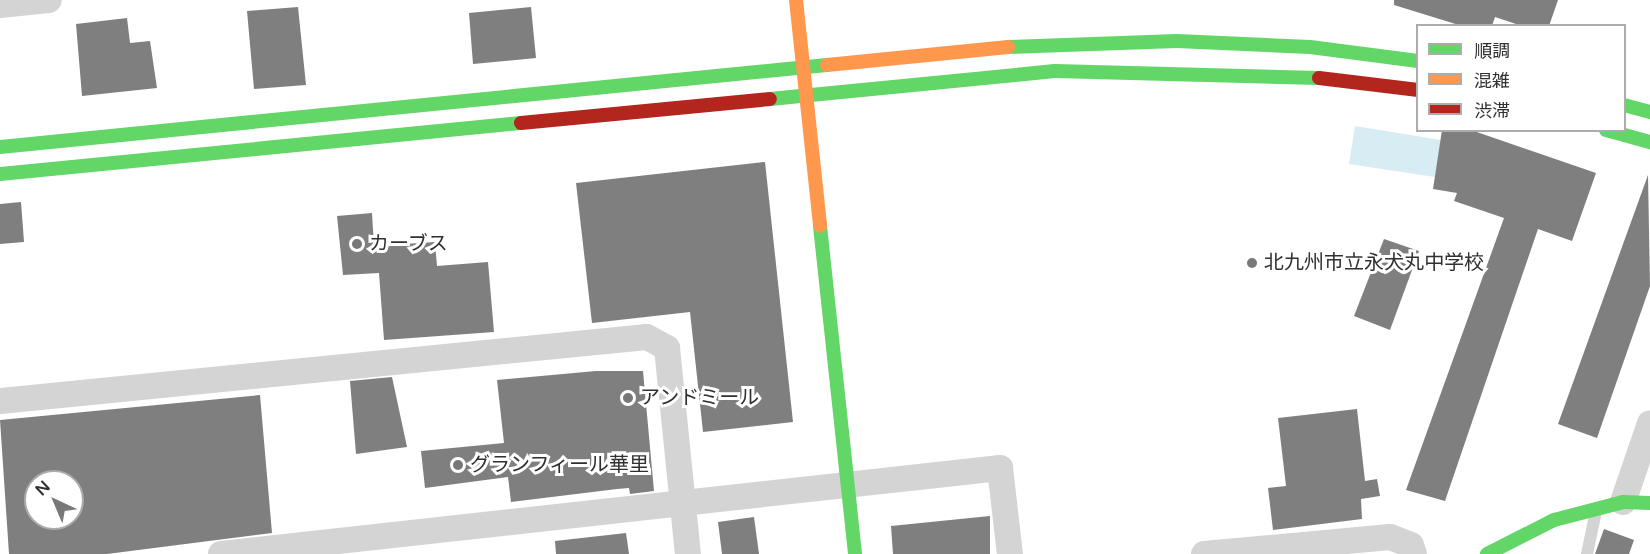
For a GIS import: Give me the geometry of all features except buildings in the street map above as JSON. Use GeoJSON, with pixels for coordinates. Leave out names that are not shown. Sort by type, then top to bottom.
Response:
{"type":"FeatureCollection","features":[{"type":"Feature","properties":{"kind":"street"},"geometry":{"type":"LineString","coordinates":[[0,5],[49,0]]}},
{"type":"Feature","properties":{"kind":"street"},"geometry":{"type":"LineString","coordinates":[[796,0],[855,554]]}},
{"type":"Feature","properties":{"kind":"street"},"geometry":{"type":"LineString","coordinates":[[0,147],[804,65],[1038,45],[1177,41],[1310,47],[1416,61]]}},
{"type":"Feature","properties":{"kind":"street"},"geometry":{"type":"LineString","coordinates":[[0,174],[1055,71],[1307,77],[1416,90]]}},
{"type":"Feature","properties":{"kind":"street"},"geometry":{"type":"LineString","coordinates":[[1626,106],[1650,112]]}},
{"type":"Feature","properties":{"kind":"street"},"geometry":{"type":"LineString","coordinates":[[1613,132],[1650,142]]}},
{"type":"Feature","properties":{"kind":"street"},"geometry":{"type":"LineString","coordinates":[[0,401],[648,337],[667,348],[688,554]]}},
{"type":"Feature","properties":{"kind":"street"},"geometry":{"type":"LineString","coordinates":[[1623,502],[1650,423]]}},
{"type":"Feature","properties":{"kind":"street"},"geometry":{"type":"LineString","coordinates":[[221,554],[683,501],[1000,468],[1010,554]]}},
{"type":"Feature","properties":{"kind":"street"},"geometry":{"type":"LineString","coordinates":[[1487,554],[1554,520],[1623,502],[1650,503]]}},
{"type":"Feature","properties":{"kind":"street"},"geometry":{"type":"LineString","coordinates":[[1204,554],[1390,537],[1411,545],[1414,554]]}},
{"type":"Feature","properties":{"kind":"lane"},"geometry":{"type":"LineString","coordinates":[[1587,554],[1596,510]]}},
{"type":"Feature","properties":{"kind":"shaded area"},"geometry":{"type":"Polygon","coordinates":[[[1355,126],[1441,140],[1435,177],[1349,164],[1355,126]]]}},
{"type":"Feature","properties":{"kind":"traffic: fast"},"geometry":{"type":"LineString","coordinates":[[1008,47],[1177,41],[1310,47],[1416,61]]}},
{"type":"Feature","properties":{"kind":"traffic: fast"},"geometry":{"type":"LineString","coordinates":[[0,147],[827,65]]}},
{"type":"Feature","properties":{"kind":"traffic: fast"},"geometry":{"type":"LineString","coordinates":[[770,99],[1055,71],[1319,78]]}},
{"type":"Feature","properties":{"kind":"traffic: fast"},"geometry":{"type":"LineString","coordinates":[[1626,106],[1650,112]]}},
{"type":"Feature","properties":{"kind":"traffic: fast"},"geometry":{"type":"LineString","coordinates":[[0,174],[521,123]]}},
{"type":"Feature","properties":{"kind":"traffic: fast"},"geometry":{"type":"LineString","coordinates":[[1613,132],[1650,142]]}},
{"type":"Feature","properties":{"kind":"traffic: fast"},"geometry":{"type":"LineString","coordinates":[[820,226],[855,554]]}},
{"type":"Feature","properties":{"kind":"traffic: fast"},"geometry":{"type":"LineString","coordinates":[[1487,554],[1554,520],[1623,502],[1650,503]]}},
{"type":"Feature","properties":{"kind":"traffic: slow"},"geometry":{"type":"LineString","coordinates":[[796,0],[820,226]]}},
{"type":"Feature","properties":{"kind":"traffic: slow"},"geometry":{"type":"LineString","coordinates":[[827,65],[1008,47]]}},
{"type":"Feature","properties":{"kind":"traffic: jam"},"geometry":{"type":"LineString","coordinates":[[1319,78],[1416,90]]}},
{"type":"Feature","properties":{"kind":"traffic: jam"},"geometry":{"type":"LineString","coordinates":[[521,123],[770,99]]}},
{"type":"Feature","properties":{"kind":"place","name":"カーブス"},"geometry":{"type":"Point","coordinates":[357,244]}},
{"type":"Feature","properties":{"kind":"place","name":"北九州市立永犬丸中学校"},"geometry":{"type":"Point","coordinates":[1252,263]}},
{"type":"Feature","properties":{"kind":"place","name":"アンドミール"},"geometry":{"type":"Point","coordinates":[628,398]}},
{"type":"Feature","properties":{"kind":"place","name":"グランフィール華里"},"geometry":{"type":"Point","coordinates":[458,465]}}]}
